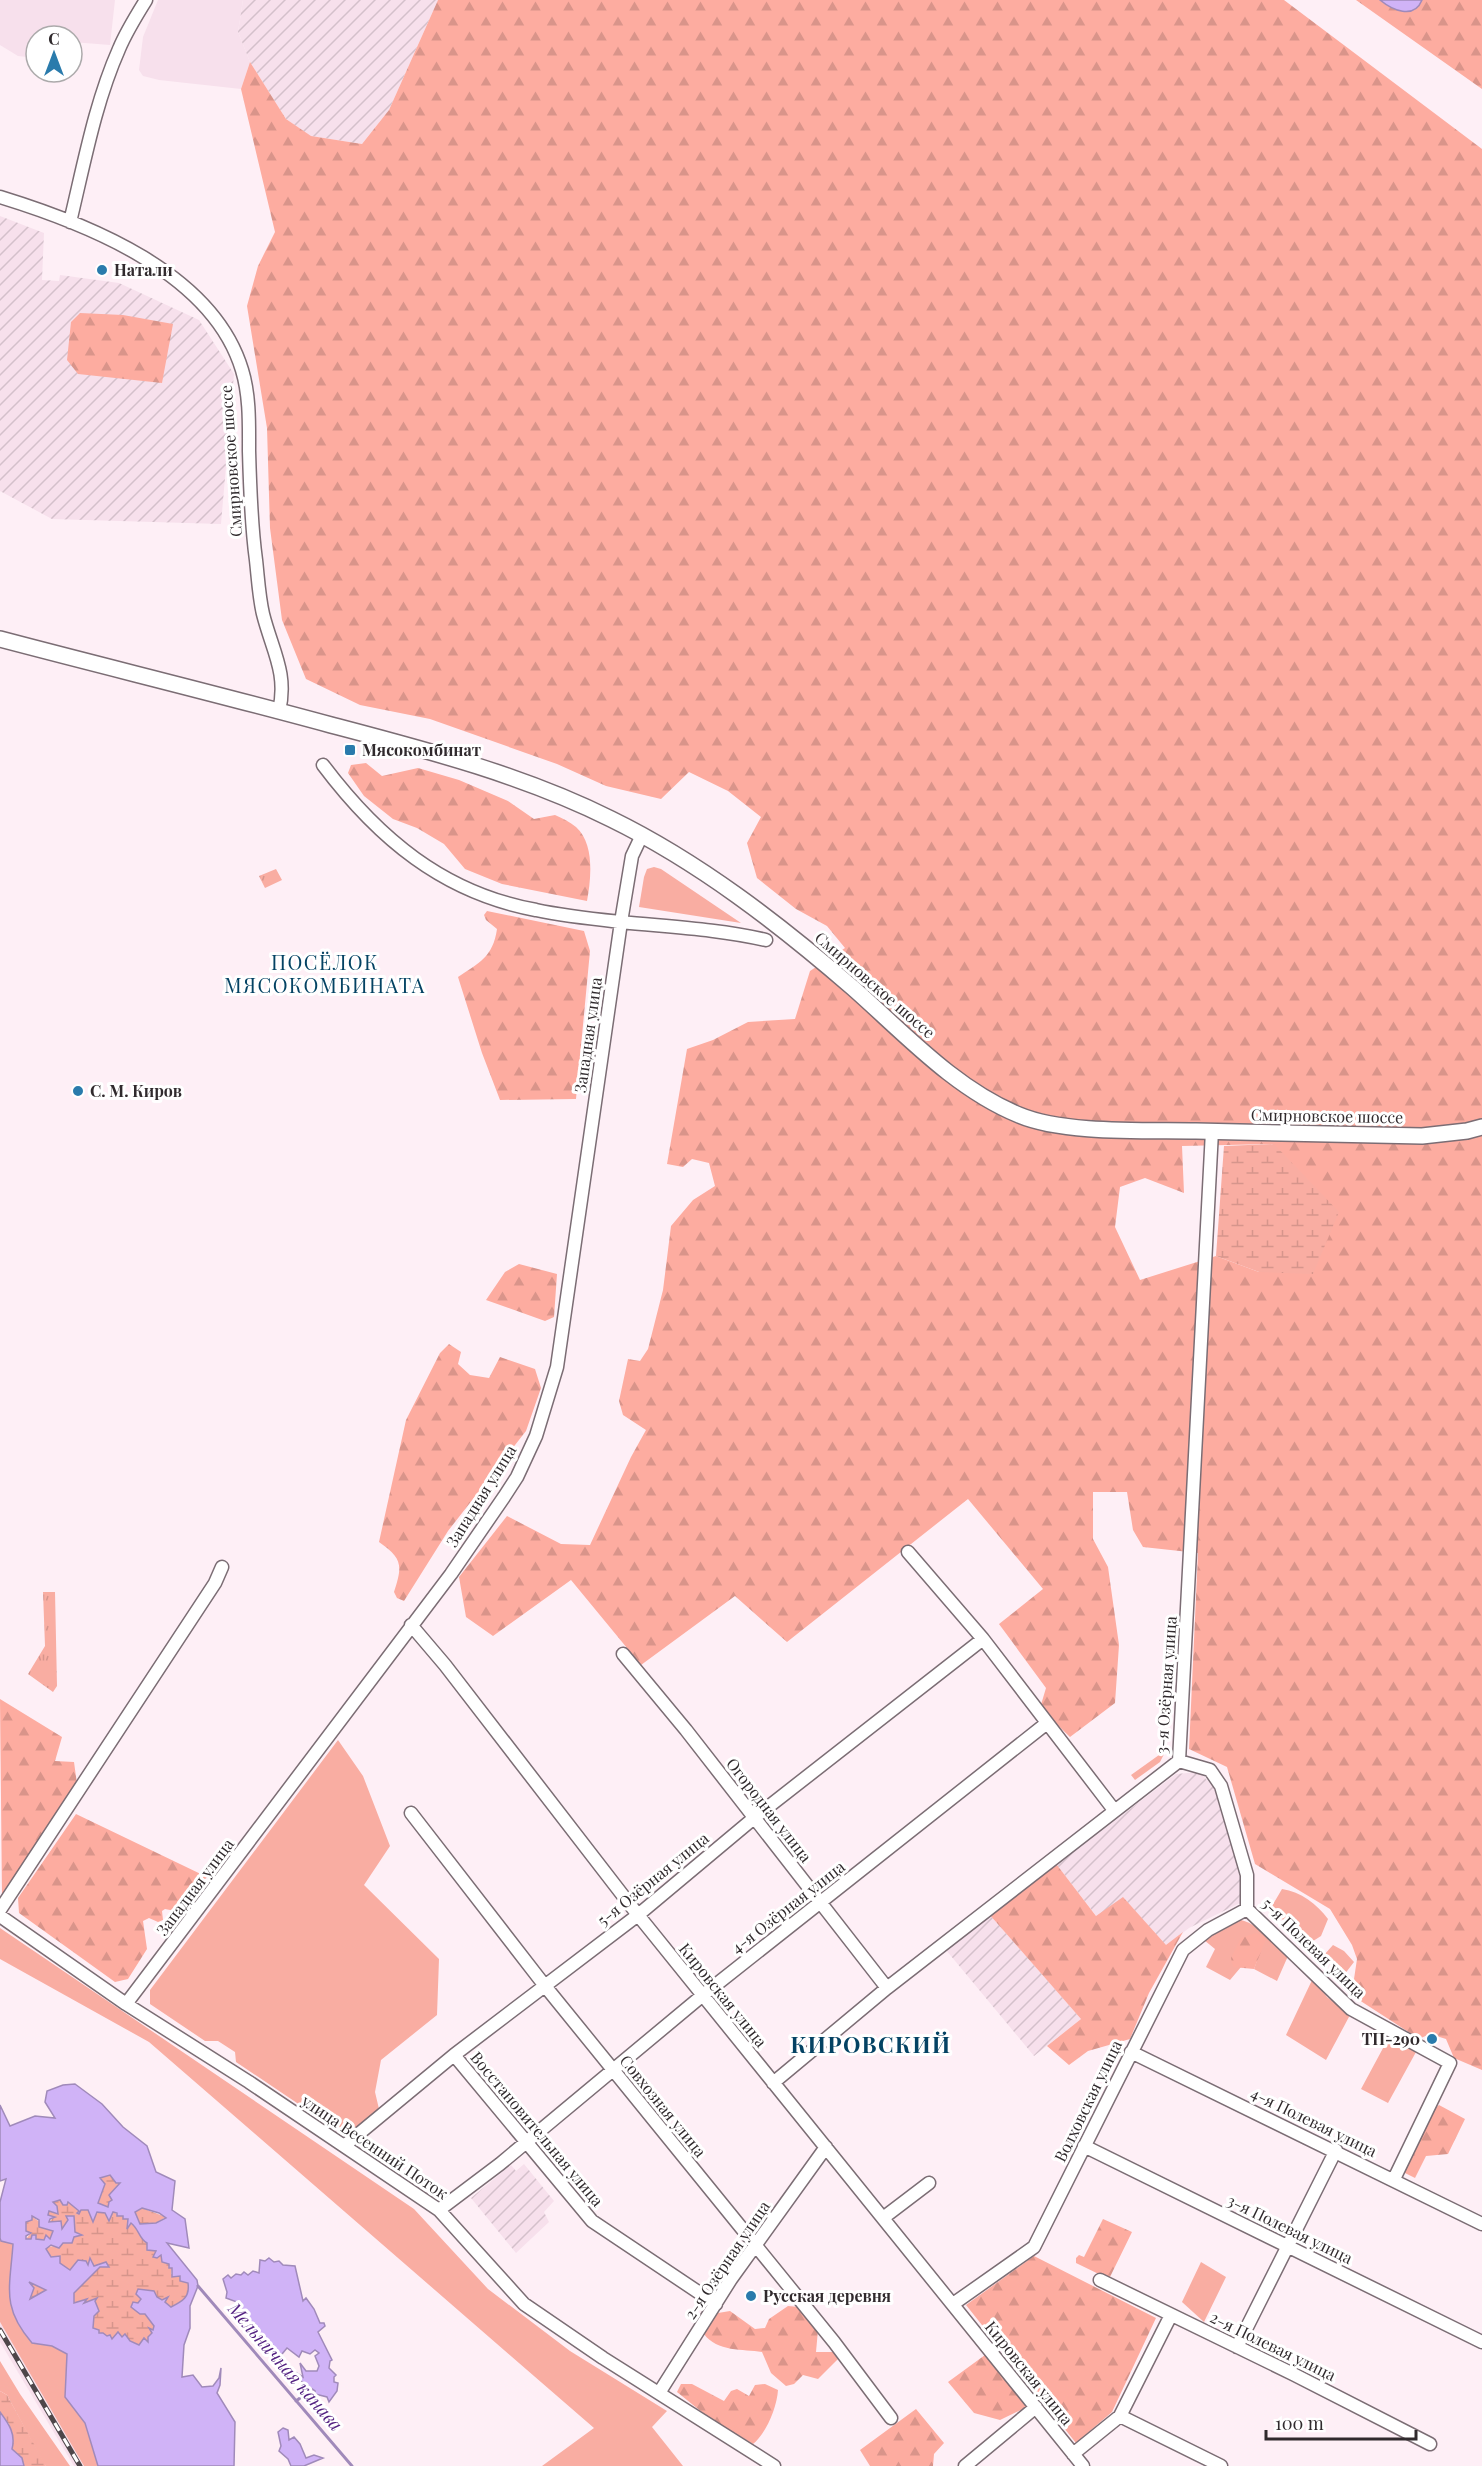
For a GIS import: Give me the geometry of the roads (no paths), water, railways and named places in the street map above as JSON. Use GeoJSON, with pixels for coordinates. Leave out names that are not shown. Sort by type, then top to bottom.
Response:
{"type":"FeatureCollection","features":[{"type":"Feature","properties":{"kind":"main road","name":"Смирновское шоссе"},"geometry":{"type":"LineString","coordinates":[[0,639],[431,751],[577,803],[642,835],[738,897],[842,979],[936,1062],[981,1095],[1020,1116],[1057,1125],[1422,1136],[1467,1131],[1482,1126]]}},
{"type":"Feature","properties":{"kind":"street"},"geometry":{"type":"LineString","coordinates":[[70,222],[90,136],[118,49],[146,0]]}},
{"type":"Feature","properties":{"kind":"street","name":"Смирновское шоссе"},"geometry":{"type":"LineString","coordinates":[[0,197],[37,208],[135,252],[177,280],[224,330],[234,349],[245,385],[252,516],[260,595],[263,613],[282,675],[283,693],[279,711]]}},
{"type":"Feature","properties":{"kind":"street"},"geometry":{"type":"LineString","coordinates":[[323,765],[384,836],[439,875],[482,895],[534,910],[621,922],[729,932],[766,940]]}},
{"type":"Feature","properties":{"kind":"street","name":"Западная улица"},"geometry":{"type":"LineString","coordinates":[[126,2004],[451,1574],[517,1477],[545,1414],[557,1367],[632,856],[642,835]]}},
{"type":"Feature","properties":{"kind":"street","name":"3-я Озёрная улица"},"geometry":{"type":"LineString","coordinates":[[773,2083],[887,1988],[1179,1761],[1212,1131]]}},
{"type":"Feature","properties":{"kind":"street"},"geometry":{"type":"LineString","coordinates":[[908,1552],[983,1638],[1114,1810]]}},
{"type":"Feature","properties":{"kind":"street"},"geometry":{"type":"LineString","coordinates":[[0,1910],[215,1583],[222,1567]]}},
{"type":"Feature","properties":{"kind":"street","name":"Кировская улица"},"geometry":{"type":"LineString","coordinates":[[411,1624],[638,1915],[1083,2466]]}},
{"type":"Feature","properties":{"kind":"street","name":"5-я Озёрная улица"},"geometry":{"type":"LineString","coordinates":[[344,2146],[454,2055],[638,1915],[754,1818],[983,1638]]}},
{"type":"Feature","properties":{"kind":"street","name":"Огородная улица"},"geometry":{"type":"LineString","coordinates":[[623,1654],[686,1730],[887,1988]]}},
{"type":"Feature","properties":{"kind":"street","name":"4-я Озёрная улица"},"geometry":{"type":"LineString","coordinates":[[440,2210],[703,1995],[1047,1723]]}},
{"type":"Feature","properties":{"kind":"street","name":"5-я Полевая улица"},"geometry":{"type":"LineString","coordinates":[[1179,1761],[1210,1770],[1221,1786],[1247,1875],[1247,1909],[1351,2009],[1450,2063],[1394,2179]]}},
{"type":"Feature","properties":{"kind":"street","name":"Совхозная улица"},"geometry":{"type":"LineString","coordinates":[[411,1813],[545,1986],[834,2342],[891,2418]]}},
{"type":"Feature","properties":{"kind":"street","name":"Волховская улица"},"geometry":{"type":"LineString","coordinates":[[953,2304],[1034,2247],[1183,1950],[1208,1930],[1247,1909]]}},
{"type":"Feature","properties":{"kind":"street","name":"улица Весенний Поток"},"geometry":{"type":"LineString","coordinates":[[0,1916],[126,2004],[440,2210],[524,2304],[774,2466]]}},
{"type":"Feature","properties":{"kind":"street","name":"4-я Полевая улица"},"geometry":{"type":"LineString","coordinates":[[1131,2052],[1482,2224]]}},
{"type":"Feature","properties":{"kind":"street","name":"Восстановительная улица"},"geometry":{"type":"LineString","coordinates":[[454,2055],[592,2222],[716,2304]]}},
{"type":"Feature","properties":{"kind":"street","name":"3-я Полевая улица"},"geometry":{"type":"LineString","coordinates":[[1084,2146],[1482,2342]]}},
{"type":"Feature","properties":{"kind":"street","name":"2-я Озёрная улица"},"geometry":{"type":"LineString","coordinates":[[659,2393],[755,2246],[826,2147]]}},
{"type":"Feature","properties":{"kind":"street"},"geometry":{"type":"LineString","coordinates":[[1237,2347],[1336,2151]]}},
{"type":"Feature","properties":{"kind":"street"},"geometry":{"type":"LineString","coordinates":[[883,2218],[929,2183]]}},
{"type":"Feature","properties":{"kind":"street","name":"2-я Полевая улица"},"geometry":{"type":"LineString","coordinates":[[1100,2280],[1430,2444]]}},
{"type":"Feature","properties":{"kind":"street"},"geometry":{"type":"LineString","coordinates":[[1073,2454],[1120,2416],[1172,2315]]}},
{"type":"Feature","properties":{"kind":"street"},"geometry":{"type":"LineString","coordinates":[[965,2466],[1036,2408]]}},
{"type":"Feature","properties":{"kind":"street"},"geometry":{"type":"LineString","coordinates":[[1120,2416],[1221,2466]]}},
{"type":"Feature","properties":{"kind":"waterway","name":"Мельничная канава"},"geometry":{"type":"LineString","coordinates":[[198,2286],[352,2466]]}},
{"type":"Feature","properties":{"kind":"waterway"},"geometry":{"type":"LineString","coordinates":[[296,2401],[311,2390]]}},
{"type":"Feature","properties":{"kind":"railway"},"geometry":{"type":"LineString","coordinates":[[0,2330],[80,2466]]}},
{"type":"Feature","properties":{"kind":"place","name":"Натали"},"geometry":{"type":"Point","coordinates":[102,270]}},
{"type":"Feature","properties":{"kind":"place","name":"Мясокомбинат"},"geometry":{"type":"Point","coordinates":[350,750]}},
{"type":"Feature","properties":{"kind":"place","name":"С. М. Киров"},"geometry":{"type":"Point","coordinates":[78,1091]}},
{"type":"Feature","properties":{"kind":"place","name":"ТП-290"},"geometry":{"type":"Point","coordinates":[1432,2039]}},
{"type":"Feature","properties":{"kind":"place","name":"Русская деревня"},"geometry":{"type":"Point","coordinates":[751,2296]}},
{"type":"Feature","properties":{"kind":"district","name":"ПОСЁЛОК МЯСОКОМБИНАТА"},"geometry":{"type":"Point","coordinates":[325,974]}},
{"type":"Feature","properties":{"kind":"district","name":"КИРОВСКИЙ"},"geometry":{"type":"Point","coordinates":[871,2045]}}]}
